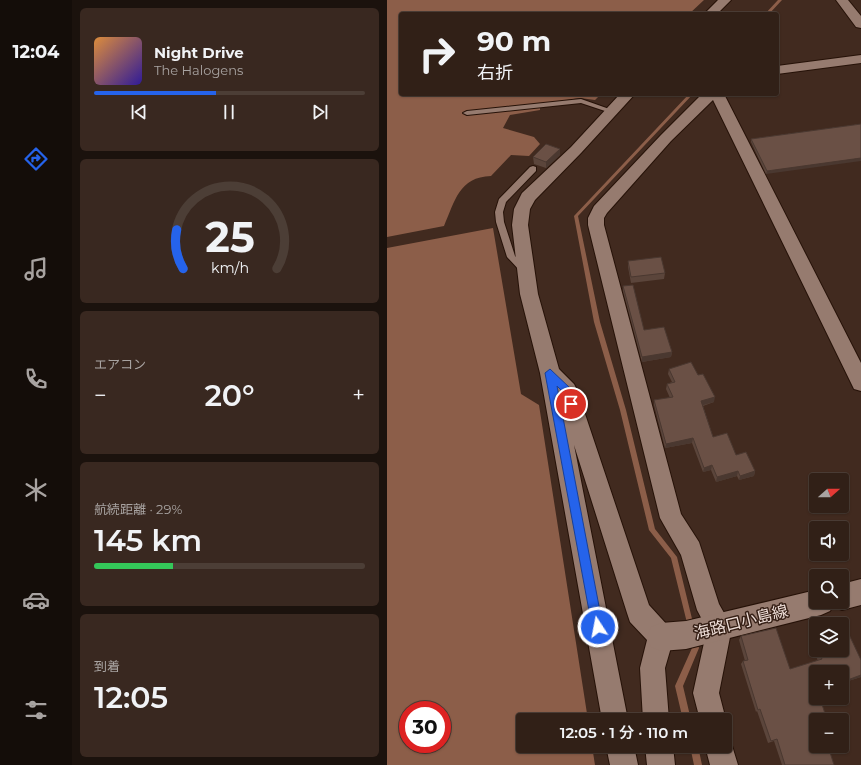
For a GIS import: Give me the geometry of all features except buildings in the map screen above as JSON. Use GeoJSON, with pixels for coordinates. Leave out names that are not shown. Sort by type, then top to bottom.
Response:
{"type":"FeatureCollection","features":[{"type":"Feature","properties":{"kind":"main road"},"geometry":{"type":"LineString","coordinates":[[849,595],[861,592]]}},
{"type":"Feature","properties":{"kind":"main road","name":"海路口小島線"},"geometry":{"type":"LineString","coordinates":[[673,636],[717,628],[809,605]]}},
{"type":"Feature","properties":{"kind":"street"},"geometry":{"type":"LineString","coordinates":[[713,12],[725,0]]}},
{"type":"Feature","properties":{"kind":"street"},"geometry":{"type":"LineString","coordinates":[[842,0],[861,24]]}},
{"type":"Feature","properties":{"kind":"street"},"geometry":{"type":"LineString","coordinates":[[779,70],[861,59]]}},
{"type":"Feature","properties":{"kind":"street"},"geometry":{"type":"LineString","coordinates":[[614,713],[550,373],[531,300],[520,225],[523,209],[529,197],[576,150],[611,110],[626,96]]}},
{"type":"Feature","properties":{"kind":"street"},"geometry":{"type":"LineString","coordinates":[[708,96],[600,210],[596,218],[596,225],[671,518],[691,550],[709,610],[717,628],[706,692],[711,713]]}},
{"type":"Feature","properties":{"kind":"street"},"geometry":{"type":"LineString","coordinates":[[718,96],[861,383]]}},
{"type":"Feature","properties":{"kind":"street"},"geometry":{"type":"LineString","coordinates":[[550,373],[567,390],[639,613],[673,636],[654,653],[651,669],[655,713]]}},
{"type":"Feature","properties":{"kind":"street"},"geometry":{"type":"LineString","coordinates":[[621,753],[624,765]]}},
{"type":"Feature","properties":{"kind":"street"},"geometry":{"type":"LineString","coordinates":[[660,753],[661,765]]}},
{"type":"Feature","properties":{"kind":"street"},"geometry":{"type":"LineString","coordinates":[[721,753],[724,765]]}},
{"type":"Feature","properties":{"kind":"lane"},"geometry":{"type":"LineString","coordinates":[[467,113],[581,101],[611,110]]}},
{"type":"Feature","properties":{"kind":"lane"},"geometry":{"type":"LineString","coordinates":[[527,272],[511,257],[500,222],[499,212],[502,201],[533,168]]}},
{"type":"Feature","properties":{"kind":"shaded area"},"geometry":{"type":"Polygon","coordinates":[[[387,0],[704,0],[691,12],[399,12],[399,96],[599,96],[595,100],[580,98],[540,104],[540,110],[510,115],[503,128],[534,137],[540,144],[529,156],[511,155],[491,176],[480,177],[465,186],[455,199],[444,226],[387,237],[387,0]]]}},
{"type":"Feature","properties":{"kind":"shaded area"},"geometry":{"type":"Polygon","coordinates":[[[493,228],[521,394],[539,405],[587,713],[516,713],[516,753],[593,753],[595,765],[387,765],[387,248],[493,228]]]}},
{"type":"Feature","properties":{"kind":"waterway"},"geometry":{"type":"LineString","coordinates":[[769,12],[780,0]]}},
{"type":"Feature","properties":{"kind":"waterway"},"geometry":{"type":"LineString","coordinates":[[689,96],[576,216],[597,322],[623,410],[652,530],[674,557],[691,627]]}},
{"type":"Feature","properties":{"kind":"waterway"},"geometry":{"type":"LineString","coordinates":[[685,713],[679,686],[696,648],[694,641]]}},
{"type":"Feature","properties":{"kind":"waterway"},"geometry":{"type":"LineString","coordinates":[[695,753],[698,765]]}},
{"type":"Feature","properties":{"kind":"route"},"geometry":{"type":"LineString","coordinates":[[571,404],[567,390],[550,373],[598,627]]}}]}
